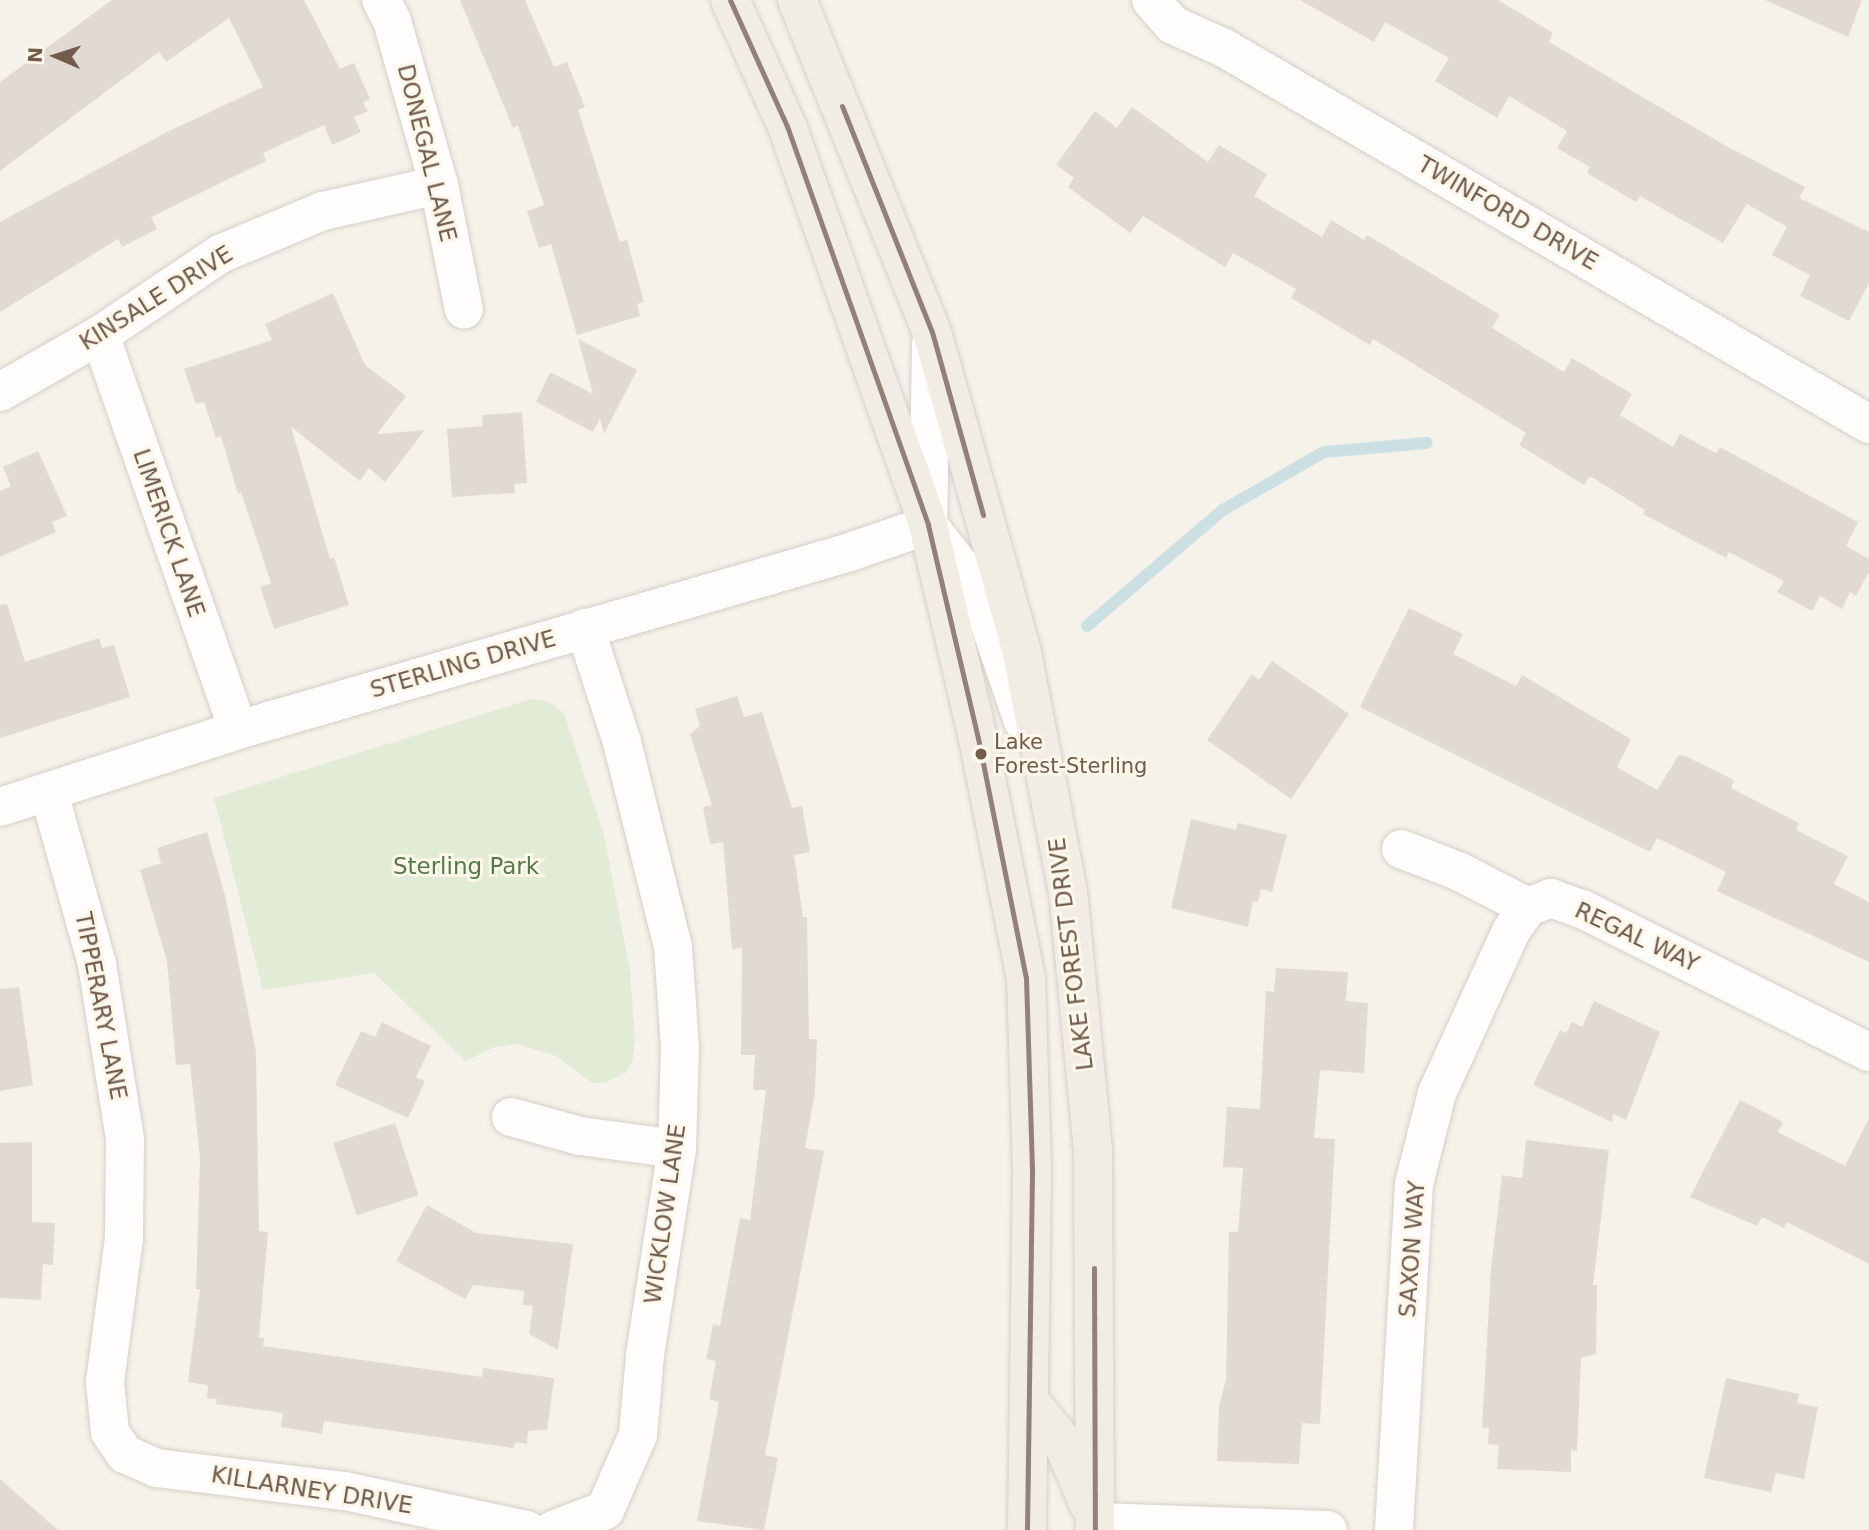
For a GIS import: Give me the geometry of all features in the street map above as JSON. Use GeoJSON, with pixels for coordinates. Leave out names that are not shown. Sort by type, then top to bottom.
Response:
{"type":"FeatureCollection","features":[{"type":"Feature","properties":{"kind":"main road","name":"LAKE FOREST DRIVE"},"geometry":{"type":"LineString","coordinates":[[730,0],[787,126],[928,525],[978,737],[1026,978],[1032,1172],[1032,1404],[1027,1530]]}},
{"type":"Feature","properties":{"kind":"main road","name":"LAKE FOREST DRIVE"},"geometry":{"type":"LineString","coordinates":[[797,0],[932,332],[1022,653],[1068,891],[1093,1151],[1095,1527]]}},
{"type":"Feature","properties":{"kind":"main road"},"geometry":{"type":"LineString","coordinates":[[1032,1404],[1062,1441],[1095,1527]]}},
{"type":"Feature","properties":{"kind":"street","name":"DONEGAL LANE"},"geometry":{"type":"LineString","coordinates":[[381,0],[392,21],[439,185],[464,310]]}},
{"type":"Feature","properties":{"kind":"street","name":"TWINFORD DRIVE"},"geometry":{"type":"LineString","coordinates":[[1151,0],[1173,25],[1224,48],[1869,424]]}},
{"type":"Feature","properties":{"kind":"street","name":"KINSALE DRIVE"},"geometry":{"type":"LineString","coordinates":[[0,392],[100,335],[220,254],[323,211],[439,185]]}},
{"type":"Feature","properties":{"kind":"street"},"geometry":{"type":"LineString","coordinates":[[932,332],[928,525],[977,587],[1052,810]]}},
{"type":"Feature","properties":{"kind":"street","name":"LIMERICK LANE"},"geometry":{"type":"LineString","coordinates":[[100,335],[238,730]]}},
{"type":"Feature","properties":{"kind":"street","name":"STERLING DRIVE"},"geometry":{"type":"LineString","coordinates":[[0,807],[238,730],[847,553],[928,525]]}},
{"type":"Feature","properties":{"kind":"street","name":"WICKLOW LANE"},"geometry":{"type":"LineString","coordinates":[[552,1530],[605,1510],[638,1435],[653,1300],[677,1149],[680,1048],[673,947],[622,742],[584,628]]}},
{"type":"Feature","properties":{"kind":"street","name":"TIPPERARY LANE"},"geometry":{"type":"LineString","coordinates":[[50,793],[97,964],[115,1056],[125,1139],[124,1238],[105,1382],[110,1432]]}},
{"type":"Feature","properties":{"kind":"street"},"geometry":{"type":"LineString","coordinates":[[1401,849],[1458,871],[1528,907]]}},
{"type":"Feature","properties":{"kind":"street","name":"REGAL WAY"},"geometry":{"type":"LineString","coordinates":[[1528,907],[1550,898],[1582,909],[1869,1052]]}},
{"type":"Feature","properties":{"kind":"street","name":"SAXON WAY"},"geometry":{"type":"LineString","coordinates":[[1394,1530],[1414,1184],[1437,1093],[1511,931],[1528,907]]}},
{"type":"Feature","properties":{"kind":"street"},"geometry":{"type":"LineString","coordinates":[[510,1117],[580,1136],[677,1149]]}},
{"type":"Feature","properties":{"kind":"street","name":"KILLARNEY DRIVE"},"geometry":{"type":"LineString","coordinates":[[110,1432],[125,1454],[157,1468],[345,1491],[527,1530]]}},
{"type":"Feature","properties":{"kind":"street"},"geometry":{"type":"LineString","coordinates":[[1095,1527],[1328,1530]]}},
{"type":"Feature","properties":{"kind":"green space","name":"Sterling Park"},"geometry":{"type":"Polygon","coordinates":[[[532,699],[548,701],[564,713],[604,835],[630,971],[635,1040],[633,1060],[626,1072],[605,1083],[592,1083],[556,1056],[517,1044],[494,1047],[466,1061],[374,973],[263,990],[214,798],[532,699]]]}},
{"type":"Feature","properties":{"kind":"building"},"geometry":{"type":"Polygon","coordinates":[[[112,0],[304,0],[340,69],[354,63],[370,99],[363,102],[368,111],[354,117],[361,132],[332,145],[324,125],[263,153],[266,161],[151,217],[157,229],[122,247],[118,239],[0,312],[0,222],[167,132],[263,87],[229,18],[166,62],[159,52],[0,171],[0,82],[112,0]]]}},
{"type":"Feature","properties":{"kind":"building"},"geometry":{"type":"Polygon","coordinates":[[[460,0],[525,0],[554,67],[567,62],[585,107],[578,110],[620,242],[627,240],[644,302],[637,304],[640,316],[577,335],[551,244],[539,248],[527,211],[544,205],[518,126],[513,128],[460,0]]]}},
{"type":"Feature","properties":{"kind":"building"},"geometry":{"type":"Polygon","coordinates":[[[1300,0],[1498,0],[1553,33],[1549,42],[1726,146],[1805,187],[1799,198],[1869,232],[1869,283],[1849,321],[1800,296],[1810,275],[1772,255],[1787,227],[1747,204],[1723,243],[1640,196],[1636,202],[1587,173],[1590,167],[1557,148],[1567,131],[1509,96],[1497,118],[1435,81],[1449,58],[1385,22],[1374,42],[1300,0]]]}},
{"type":"Feature","properties":{"kind":"building"},"geometry":{"type":"Polygon","coordinates":[[[1765,0],[1862,0],[1848,37],[1765,0]]]}},
{"type":"Feature","properties":{"kind":"building"},"geometry":{"type":"Polygon","coordinates":[[[1132,107],[1208,162],[1219,145],[1267,174],[1254,196],[1322,237],[1331,220],[1364,240],[1367,235],[1500,315],[1492,328],[1564,372],[1572,358],[1632,394],[1620,415],[1673,447],[1680,434],[1716,453],[1720,447],[1858,522],[1846,546],[1869,559],[1869,572],[1856,596],[1850,592],[1842,609],[1820,596],[1812,611],[1777,592],[1784,581],[1729,552],[1726,558],[1643,514],[1645,510],[1590,476],[1584,485],[1519,445],[1526,433],[1373,339],[1370,345],[1291,298],[1296,289],[1233,253],[1225,267],[1143,216],[1130,233],[1068,187],[1074,178],[1056,165],[1095,111],[1117,128],[1132,107]]]}},
{"type":"Feature","properties":{"kind":"building"},"geometry":{"type":"Polygon","coordinates":[[[333,293],[365,365],[406,396],[377,434],[425,430],[385,482],[369,468],[360,481],[291,427],[330,559],[334,557],[349,605],[274,629],[260,587],[271,583],[241,492],[238,494],[221,436],[216,438],[204,402],[196,404],[184,369],[272,340],[265,324],[333,293]]]}},
{"type":"Feature","properties":{"kind":"building"},"geometry":{"type":"Polygon","coordinates":[[[578,339],[637,370],[604,434],[600,418],[593,432],[536,402],[550,372],[593,394],[578,339]]]}},
{"type":"Feature","properties":{"kind":"building"},"geometry":{"type":"Polygon","coordinates":[[[522,412],[527,483],[514,484],[515,493],[452,497],[447,429],[483,426],[482,415],[522,412]]]}},
{"type":"Feature","properties":{"kind":"building"},"geometry":{"type":"Polygon","coordinates":[[[38,451],[67,516],[52,522],[56,532],[0,557],[0,491],[11,486],[3,467],[38,451]]]}},
{"type":"Feature","properties":{"kind":"building"},"geometry":{"type":"Polygon","coordinates":[[[7,604],[25,662],[99,638],[102,648],[114,645],[130,697],[0,738],[0,605],[7,604]]]}},
{"type":"Feature","properties":{"kind":"building"},"geometry":{"type":"Polygon","coordinates":[[[1409,608],[1463,634],[1453,654],[1516,686],[1522,675],[1631,739],[1617,767],[1657,790],[1679,755],[1685,756],[1734,780],[1731,788],[1799,823],[1796,830],[1848,856],[1834,884],[1869,902],[1869,962],[1717,891],[1726,872],[1657,838],[1650,852],[1360,707],[1409,608]]]}},
{"type":"Feature","properties":{"kind":"building"},"geometry":{"type":"Polygon","coordinates":[[[1272,661],[1349,714],[1291,799],[1207,740],[1252,674],[1259,680],[1272,661]]]}},
{"type":"Feature","properties":{"kind":"building"},"geometry":{"type":"Polygon","coordinates":[[[737,696],[744,717],[762,712],[792,808],[802,806],[810,852],[794,855],[803,917],[807,917],[809,1039],[817,1039],[815,1092],[805,1148],[824,1151],[765,1455],[778,1458],[764,1530],[697,1521],[719,1402],[709,1399],[716,1361],[706,1359],[713,1324],[720,1326],[740,1218],[750,1220],[766,1090],[753,1090],[755,1055],[741,1055],[742,948],[732,949],[723,842],[710,844],[703,807],[712,805],[690,734],[700,726],[695,709],[737,696]]]}},
{"type":"Feature","properties":{"kind":"building"},"geometry":{"type":"Polygon","coordinates":[[[1191,819],[1236,830],[1238,823],[1287,835],[1272,892],[1261,889],[1258,902],[1253,901],[1248,927],[1171,908],[1191,819]]]}},
{"type":"Feature","properties":{"kind":"building"},"geometry":{"type":"Polygon","coordinates":[[[207,832],[226,899],[256,1052],[259,1231],[268,1232],[259,1338],[264,1338],[263,1346],[482,1377],[483,1368],[554,1378],[547,1430],[528,1431],[527,1444],[515,1442],[514,1448],[324,1421],[322,1434],[281,1427],[283,1413],[216,1404],[217,1399],[207,1398],[208,1385],[188,1382],[200,1289],[196,1289],[200,1159],[190,1064],[176,1065],[167,961],[140,870],[161,863],[157,848],[207,832]]]}},
{"type":"Feature","properties":{"kind":"building"},"geometry":{"type":"Polygon","coordinates":[[[1276,968],[1348,972],[1346,1001],[1368,1003],[1364,1073],[1320,1070],[1314,1138],[1335,1139],[1320,1424],[1302,1423],[1299,1464],[1217,1461],[1219,1407],[1226,1379],[1229,1232],[1238,1232],[1243,1168],[1223,1167],[1227,1107],[1260,1109],[1266,991],[1274,992],[1276,968]]]}},
{"type":"Feature","properties":{"kind":"building"},"geometry":{"type":"Polygon","coordinates":[[[19,987],[33,1085],[0,1091],[0,989],[19,987]]]}},
{"type":"Feature","properties":{"kind":"building"},"geometry":{"type":"Polygon","coordinates":[[[1594,1001],[1660,1032],[1626,1120],[1613,1114],[1612,1122],[1533,1085],[1560,1030],[1566,1033],[1572,1022],[1582,1027],[1594,1001]]]}},
{"type":"Feature","properties":{"kind":"building"},"geometry":{"type":"Polygon","coordinates":[[[382,1022],[431,1046],[416,1077],[425,1081],[408,1118],[335,1085],[361,1031],[375,1037],[382,1022]]]}},
{"type":"Feature","properties":{"kind":"building"},"geometry":{"type":"Polygon","coordinates":[[[1740,1100],[1783,1122],[1778,1132],[1845,1166],[1869,1118],[1869,1264],[1787,1222],[1784,1228],[1762,1217],[1757,1226],[1690,1197],[1740,1100]]]}},
{"type":"Feature","properties":{"kind":"building"},"geometry":{"type":"Polygon","coordinates":[[[395,1123],[418,1195],[357,1215],[333,1143],[395,1123]]]}},
{"type":"Feature","properties":{"kind":"building"},"geometry":{"type":"Polygon","coordinates":[[[1526,1140],[1609,1150],[1593,1285],[1597,1285],[1596,1354],[1581,1358],[1577,1451],[1571,1450],[1571,1472],[1497,1469],[1499,1445],[1488,1444],[1489,1428],[1482,1428],[1491,1269],[1502,1175],[1522,1178],[1526,1140]]]}},
{"type":"Feature","properties":{"kind":"building"},"geometry":{"type":"Polygon","coordinates":[[[32,1142],[32,1222],[55,1223],[53,1265],[43,1264],[41,1300],[0,1298],[0,1143],[32,1142]]]}},
{"type":"Feature","properties":{"kind":"building"},"geometry":{"type":"Polygon","coordinates":[[[427,1205],[476,1233],[573,1244],[558,1350],[529,1334],[533,1306],[523,1305],[524,1291],[473,1285],[465,1299],[396,1261],[427,1205]]]}},
{"type":"Feature","properties":{"kind":"building"},"geometry":{"type":"Polygon","coordinates":[[[1726,1378],[1799,1394],[1797,1403],[1818,1407],[1804,1479],[1776,1473],[1771,1492],[1704,1478],[1726,1378]]]}},
{"type":"Feature","properties":{"kind":"building"},"geometry":{"type":"Polygon","coordinates":[[[0,1479],[58,1530],[0,1530],[0,1479]]]}},
{"type":"Feature","properties":{"kind":"waterway"},"geometry":{"type":"LineString","coordinates":[[1087,626],[1223,510],[1324,452],[1427,443]]}},
{"type":"Feature","properties":{"kind":"transit line"},"geometry":{"type":"LineString","coordinates":[[730,0],[787,126],[928,525],[978,738],[1026,978],[1032,1172],[1027,1530]]}},
{"type":"Feature","properties":{"kind":"transit line"},"geometry":{"type":"LineString","coordinates":[[842,106],[932,332],[983,515]]}},
{"type":"Feature","properties":{"kind":"transit line"},"geometry":{"type":"LineString","coordinates":[[1094,1268],[1095,1530]]}},
{"type":"Feature","properties":{"kind":"place","name":"Lake Forest-Sterling"},"geometry":{"type":"Point","coordinates":[981,754]}}]}
